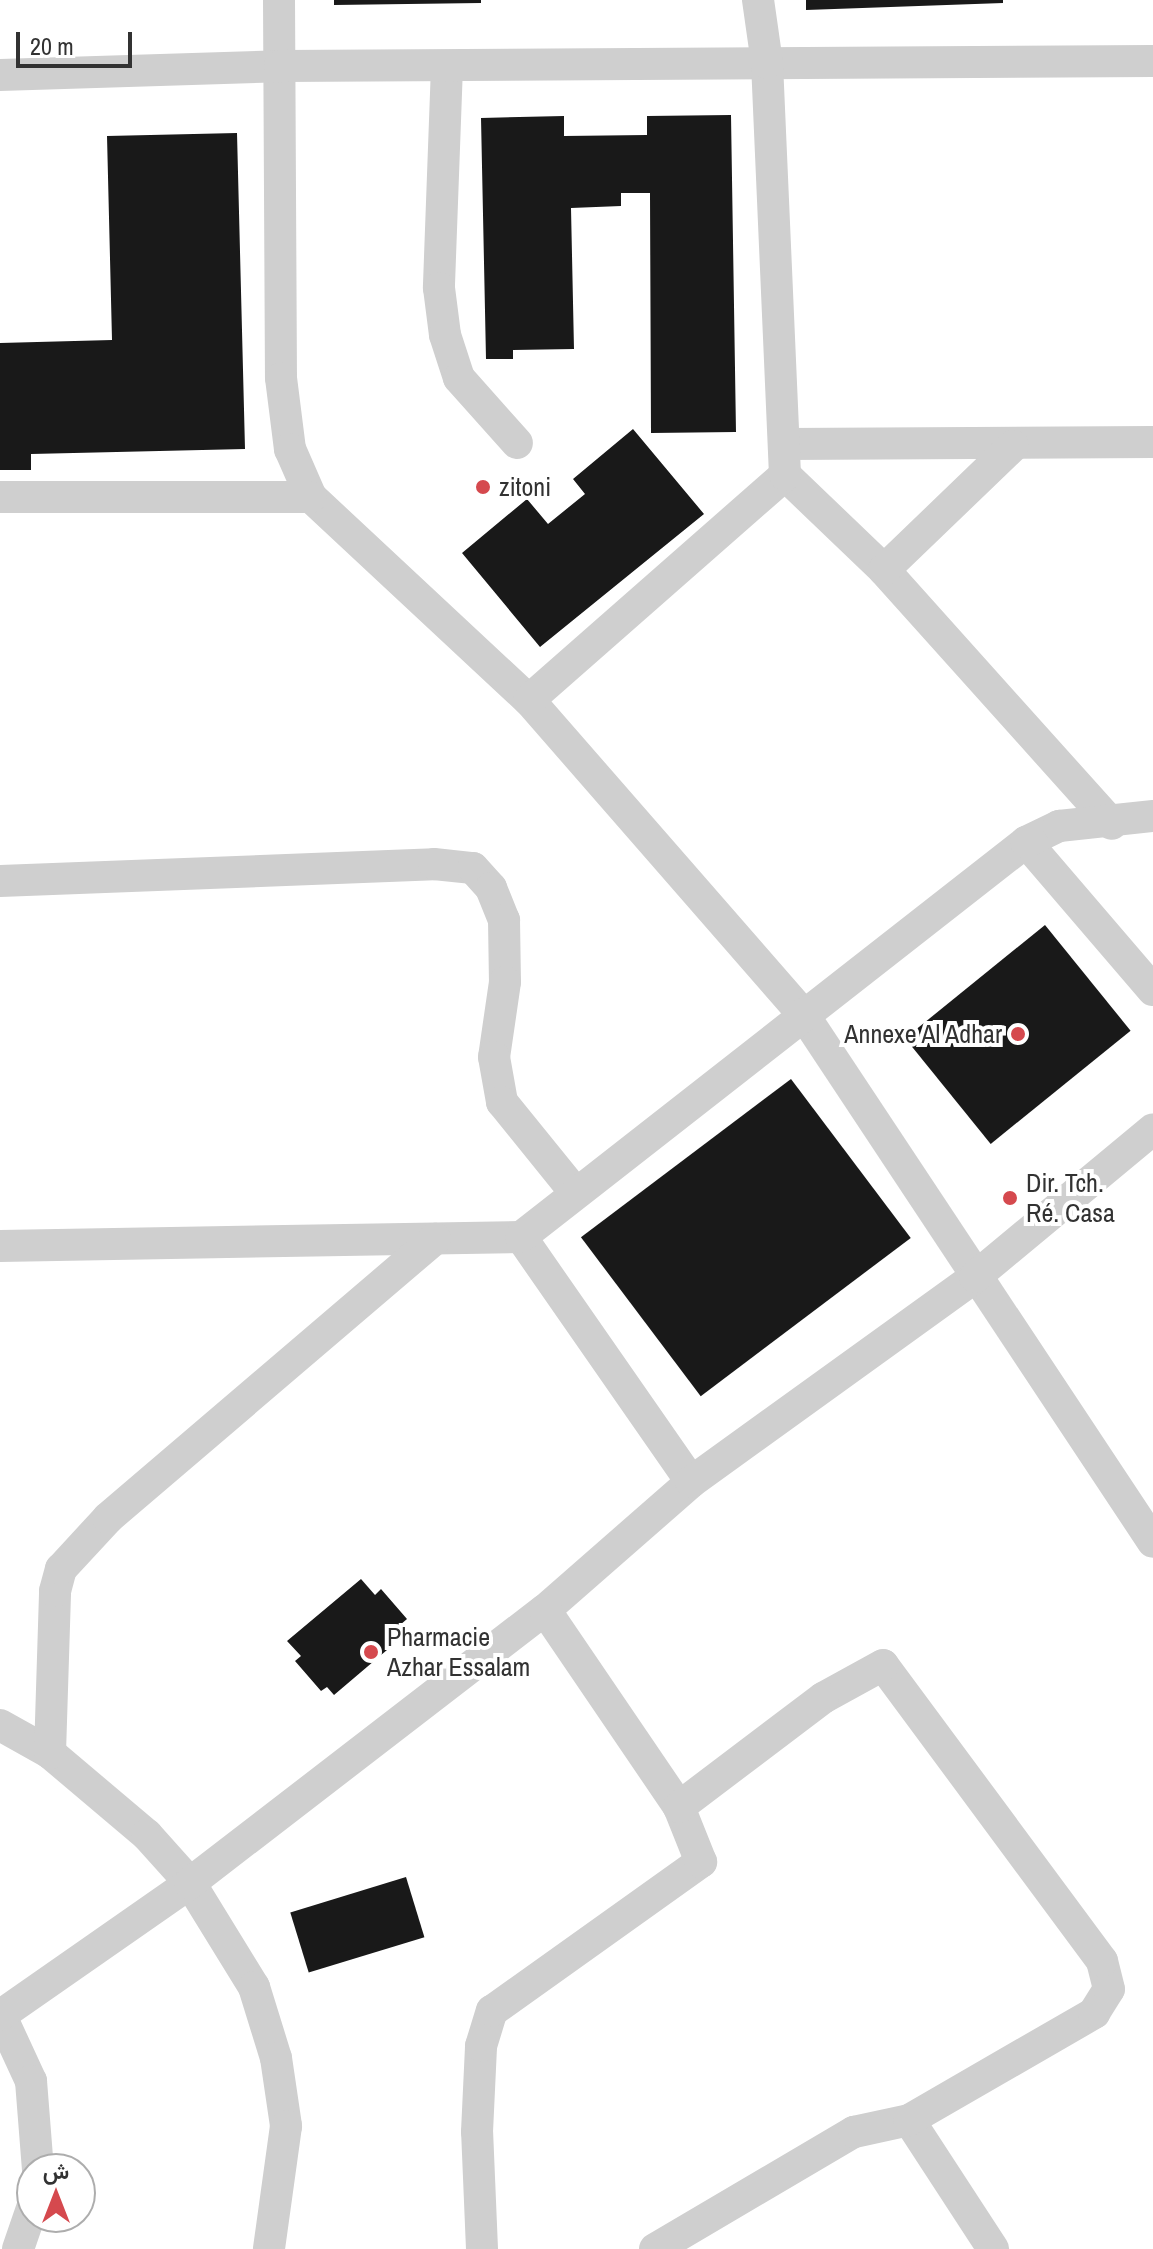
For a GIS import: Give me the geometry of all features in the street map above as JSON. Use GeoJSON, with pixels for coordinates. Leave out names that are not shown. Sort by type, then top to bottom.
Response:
{"type":"FeatureCollection","features":[{"type":"Feature","properties":{"kind":"street"},"geometry":{"type":"LineString","coordinates":[[279,0],[281,378],[290,449],[311,497],[529,700],[803,1014],[1153,1542]]}},
{"type":"Feature","properties":{"kind":"street"},"geometry":{"type":"LineString","coordinates":[[758,0],[767,63],[785,459],[1112,824]]}},
{"type":"Feature","properties":{"kind":"street"},"geometry":{"type":"LineString","coordinates":[[0,75],[280,66],[1153,61]]}},
{"type":"Feature","properties":{"kind":"street"},"geometry":{"type":"LineString","coordinates":[[447,66],[439,288],[445,335],[459,378],[517,443]]}},
{"type":"Feature","properties":{"kind":"street"},"geometry":{"type":"LineString","coordinates":[[529,700],[785,459],[1013,446],[1153,442]]}},
{"type":"Feature","properties":{"kind":"street"},"geometry":{"type":"LineString","coordinates":[[884,570],[1013,446]]}},
{"type":"Feature","properties":{"kind":"street"},"geometry":{"type":"LineString","coordinates":[[0,497],[311,497]]}},
{"type":"Feature","properties":{"kind":"street"},"geometry":{"type":"LineString","coordinates":[[0,1246],[521,1237],[574,1191],[1026,842],[1059,826],[1112,824],[1153,816]]}},
{"type":"Feature","properties":{"kind":"street"},"geometry":{"type":"LineString","coordinates":[[1026,842],[1153,990]]}},
{"type":"Feature","properties":{"kind":"street"},"geometry":{"type":"LineString","coordinates":[[0,881],[434,864],[473,868],[491,888],[504,920],[505,982],[494,1057],[502,1102],[574,1191]]}},
{"type":"Feature","properties":{"kind":"street"},"geometry":{"type":"LineString","coordinates":[[37,2153],[31,2081],[0,2015],[190,1883],[545,1610],[691,1482],[975,1277],[1153,1129]]}},
{"type":"Feature","properties":{"kind":"street"},"geometry":{"type":"LineString","coordinates":[[521,1237],[691,1482]]}},
{"type":"Feature","properties":{"kind":"street"},"geometry":{"type":"LineString","coordinates":[[50,1753],[55,1591],[61,1569],[108,1518],[435,1239]]}},
{"type":"Feature","properties":{"kind":"street"},"geometry":{"type":"LineString","coordinates":[[482,2249],[478,2103],[481,2046],[492,2011],[696,1872],[699,1853],[679,1807],[545,1610]]}},
{"type":"Feature","properties":{"kind":"street"},"geometry":{"type":"LineString","coordinates":[[655,2249],[854,2132],[909,2120],[1094,2013],[1109,1989],[1102,1961],[893,1672],[883,1665],[869,1668],[679,1807]]}},
{"type":"Feature","properties":{"kind":"street"},"geometry":{"type":"LineString","coordinates":[[0,1725],[50,1753],[147,1835],[190,1883],[254,1987],[276,2058],[286,2126],[269,2249]]}},
{"type":"Feature","properties":{"kind":"street"},"geometry":{"type":"LineString","coordinates":[[909,2120],[993,2249]]}},
{"type":"Feature","properties":{"kind":"building"},"geometry":{"type":"Polygon","coordinates":[[[334,0],[481,0],[481,3],[334,5],[334,0]]]}},
{"type":"Feature","properties":{"kind":"building"},"geometry":{"type":"Polygon","coordinates":[[[806,0],[1003,0],[1003,3],[806,10],[806,0]]]}},
{"type":"Feature","properties":{"kind":"building"},"geometry":{"type":"Polygon","coordinates":[[[731,115],[736,432],[651,433],[650,193],[621,193],[621,206],[571,208],[574,349],[513,350],[513,359],[486,359],[481,118],[564,116],[564,136],[647,135],[647,116],[731,115]]]}},
{"type":"Feature","properties":{"kind":"building"},"geometry":{"type":"Polygon","coordinates":[[[237,133],[245,449],[31,454],[31,470],[0,470],[0,343],[112,340],[107,136],[237,133]]]}},
{"type":"Feature","properties":{"kind":"building"},"geometry":{"type":"Polygon","coordinates":[[[633,429],[704,514],[540,647],[462,553],[527,499],[548,524],[585,494],[573,479],[633,429]]]}},
{"type":"Feature","properties":{"kind":"building","name":"Annexe Al Adhar"},"geometry":{"type":"Polygon","coordinates":[[[1045,925],[1131,1031],[991,1144],[905,1038],[1045,925]]]}},
{"type":"Feature","properties":{"kind":"building"},"geometry":{"type":"Polygon","coordinates":[[[791,1079],[911,1238],[701,1396],[581,1237],[791,1079]]]}},
{"type":"Feature","properties":{"kind":"building"},"geometry":{"type":"Polygon","coordinates":[[[361,1579],[375,1595],[381,1589],[407,1619],[400,1625],[407,1633],[334,1695],[327,1687],[321,1691],[295,1661],[301,1656],[287,1641],[361,1579]]]}},
{"type":"Feature","properties":{"kind":"building"},"geometry":{"type":"Polygon","coordinates":[[[406,1877],[424,1937],[309,1973],[290,1912],[406,1877]]]}},
{"type":"Feature","properties":{"kind":"place","name":"zitoni"},"geometry":{"type":"Point","coordinates":[483,487]}},
{"type":"Feature","properties":{"kind":"place","name":"Annexe Al Adhar"},"geometry":{"type":"Point","coordinates":[1018,1034]}},
{"type":"Feature","properties":{"kind":"place","name":"Dir. Tch. Ré. Casa"},"geometry":{"type":"Point","coordinates":[1010,1198]}},
{"type":"Feature","properties":{"kind":"place","name":"Pharmacie Azhar Essalam"},"geometry":{"type":"Point","coordinates":[371,1652]}}]}
